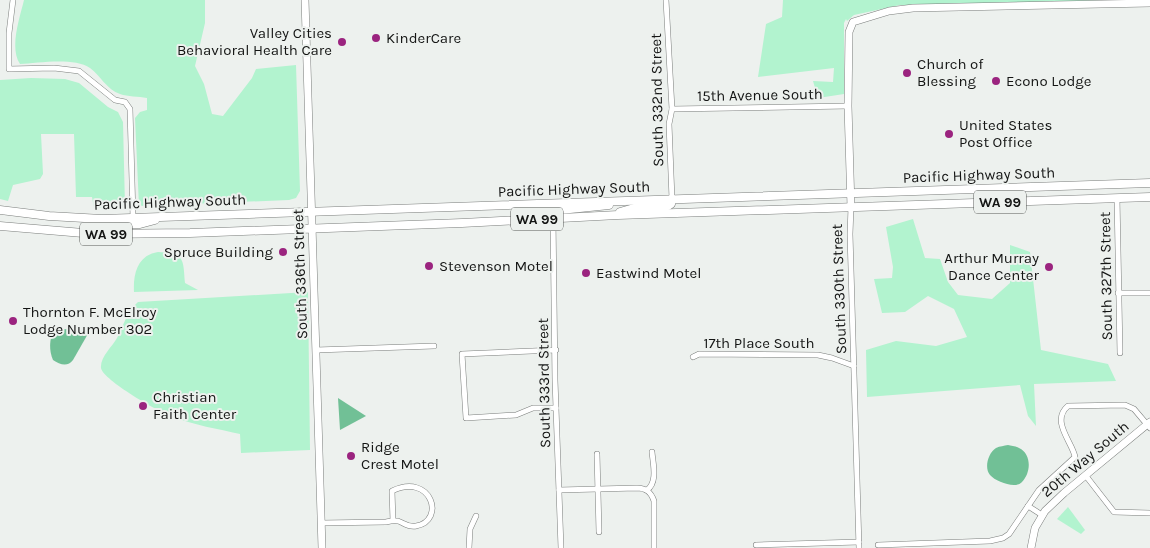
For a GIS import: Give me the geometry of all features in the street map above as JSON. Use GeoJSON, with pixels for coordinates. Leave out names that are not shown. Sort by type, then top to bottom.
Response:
{"type":"FeatureCollection","features":[{"type":"Feature","properties":{"kind":"main road","name":"Pacific Highway South"},"geometry":{"type":"LineString","coordinates":[[0,210],[73,218],[133,218],[1150,183]]}},
{"type":"Feature","properties":{"kind":"main road","name":"Pacific Highway South"},"geometry":{"type":"LineString","coordinates":[[0,226],[109,234],[462,223],[606,215],[1150,197]]}},
{"type":"Feature","properties":{"kind":"main road"},"geometry":{"type":"LineString","coordinates":[[606,215],[634,208],[668,206],[672,199]]}},
{"type":"Feature","properties":{"kind":"main road"},"geometry":{"type":"LineString","coordinates":[[553,218],[555,213],[560,210],[600,207],[628,200]]}},
{"type":"Feature","properties":{"kind":"main road"},"geometry":{"type":"LineString","coordinates":[[109,234],[108,226],[140,224],[172,216]]}},
{"type":"Feature","properties":{"kind":"street"},"geometry":{"type":"LineString","coordinates":[[13,0],[9,33],[9,68],[54,68],[80,71],[115,100],[125,102],[130,109],[133,218]]}},
{"type":"Feature","properties":{"kind":"street","name":"South 336th Street"},"geometry":{"type":"LineString","coordinates":[[305,0],[322,548]]}},
{"type":"Feature","properties":{"kind":"street","name":"South 332nd Street"},"geometry":{"type":"LineString","coordinates":[[666,0],[672,109],[669,124],[672,199]]}},
{"type":"Feature","properties":{"kind":"street","name":"South 330th Street"},"geometry":{"type":"LineString","coordinates":[[859,545],[848,106],[849,29],[852,22],[913,8],[1150,3]]}},
{"type":"Feature","properties":{"kind":"street","name":"15th Avenue South"},"geometry":{"type":"LineString","coordinates":[[672,109],[848,106]]}},
{"type":"Feature","properties":{"kind":"street","name":"South 327th Street"},"geometry":{"type":"LineString","coordinates":[[1117,198],[1120,353]]}},
{"type":"Feature","properties":{"kind":"street","name":"South 333rd Street"},"geometry":{"type":"LineString","coordinates":[[553,218],[556,408],[561,548]]}},
{"type":"Feature","properties":{"kind":"street"},"geometry":{"type":"LineString","coordinates":[[1118,294],[1150,293]]}},
{"type":"Feature","properties":{"kind":"street"},"geometry":{"type":"LineString","coordinates":[[316,350],[434,346]]}},
{"type":"Feature","properties":{"kind":"street"},"geometry":{"type":"LineString","coordinates":[[556,350],[462,354],[466,418],[516,415],[533,408],[556,408]]}},
{"type":"Feature","properties":{"kind":"street","name":"17th Place South"},"geometry":{"type":"LineString","coordinates":[[693,357],[699,354],[818,355],[854,366]]}},
{"type":"Feature","properties":{"kind":"street"},"geometry":{"type":"LineString","coordinates":[[878,546],[996,540],[1009,534],[1028,506],[1050,479],[1075,458],[1063,429],[1063,413],[1067,407],[1074,405],[1126,405],[1134,409],[1149,425]]}},
{"type":"Feature","properties":{"kind":"street","name":"20th Way South"},"geometry":{"type":"LineString","coordinates":[[1030,548],[1035,528],[1042,515],[1064,493],[1149,425]]}},
{"type":"Feature","properties":{"kind":"street"},"geometry":{"type":"LineString","coordinates":[[647,490],[652,486],[654,480],[652,452]]}},
{"type":"Feature","properties":{"kind":"street"},"geometry":{"type":"LineString","coordinates":[[597,454],[599,532]]}},
{"type":"Feature","properties":{"kind":"street"},"geometry":{"type":"LineString","coordinates":[[1086,476],[1114,512],[1150,513]]}},
{"type":"Feature","properties":{"kind":"street"},"geometry":{"type":"LineString","coordinates":[[321,523],[392,521],[396,520],[405,526],[417,526],[430,518],[431,500],[427,492],[417,487],[407,486],[392,491],[392,521]]}},
{"type":"Feature","properties":{"kind":"street"},"geometry":{"type":"LineString","coordinates":[[559,490],[640,488],[647,490],[652,495],[654,501],[654,548]]}},
{"type":"Feature","properties":{"kind":"street"},"geometry":{"type":"LineString","coordinates":[[1028,506],[1042,515]]}},
{"type":"Feature","properties":{"kind":"street"},"geometry":{"type":"LineString","coordinates":[[469,548],[470,529],[476,516]]}},
{"type":"Feature","properties":{"kind":"street"},"geometry":{"type":"LineString","coordinates":[[756,545],[859,545]]}},
{"type":"Feature","properties":{"kind":"shaded area"},"geometry":{"type":"Polygon","coordinates":[[[24,0],[205,0],[205,23],[195,66],[204,84],[212,114],[223,116],[252,78],[256,69],[296,65],[300,191],[296,198],[289,200],[139,206],[135,118],[140,112],[147,110],[147,98],[126,96],[115,92],[94,71],[83,65],[56,61],[20,64],[15,50],[15,41],[24,0]]]}},
{"type":"Feature","properties":{"kind":"shaded area"},"geometry":{"type":"Polygon","coordinates":[[[783,0],[1150,0],[1150,4],[900,5],[854,15],[847,21],[846,19],[844,23],[844,94],[818,98],[813,81],[833,82],[834,68],[758,77],[766,24],[782,17],[783,0]]]}},
{"type":"Feature","properties":{"kind":"shaded area"},"geometry":{"type":"Polygon","coordinates":[[[31,78],[65,79],[79,83],[108,107],[118,112],[123,122],[125,207],[94,208],[92,197],[76,197],[74,134],[41,134],[43,174],[40,179],[13,185],[8,201],[0,199],[0,80],[31,78]]]}},
{"type":"Feature","properties":{"kind":"shaded area"},"geometry":{"type":"Polygon","coordinates":[[[913,219],[925,258],[940,259],[948,282],[958,295],[992,299],[1010,283],[1010,245],[1030,252],[1041,350],[1108,364],[1116,381],[1034,384],[1036,426],[1028,416],[1020,385],[867,397],[866,350],[896,341],[936,346],[967,337],[954,309],[928,296],[905,312],[882,313],[874,279],[892,278],[893,267],[886,227],[913,219]]]}},
{"type":"Feature","properties":{"kind":"shaded area"},"geometry":{"type":"Polygon","coordinates":[[[158,252],[178,256],[183,263],[185,283],[198,290],[134,292],[136,272],[141,261],[151,254],[158,252]]]}},
{"type":"Feature","properties":{"kind":"shaded area"},"geometry":{"type":"Polygon","coordinates":[[[308,292],[310,450],[241,453],[240,434],[206,427],[166,414],[121,388],[101,368],[104,356],[117,338],[130,311],[138,302],[308,292]]]}},
{"type":"Feature","properties":{"kind":"shaded area"},"geometry":{"type":"Polygon","coordinates":[[[81,328],[89,332],[73,360],[69,364],[64,364],[53,360],[50,345],[54,330],[81,328]]]}},
{"type":"Feature","properties":{"kind":"shaded area"},"geometry":{"type":"Polygon","coordinates":[[[338,398],[366,416],[340,430],[338,398]]]}},
{"type":"Feature","properties":{"kind":"shaded area"},"geometry":{"type":"Polygon","coordinates":[[[1000,446],[1018,447],[1023,451],[1029,464],[1025,478],[1022,482],[1015,485],[993,478],[987,469],[993,450],[1000,446]]]}},
{"type":"Feature","properties":{"kind":"shaded area"},"geometry":{"type":"Polygon","coordinates":[[[1068,507],[1085,530],[1081,534],[1057,519],[1068,507]]]}},
{"type":"Feature","properties":{"kind":"place","name":"KinderCare"},"geometry":{"type":"Point","coordinates":[376,38]}},
{"type":"Feature","properties":{"kind":"place","name":"Valley Cities Behavioral Health Care"},"geometry":{"type":"Point","coordinates":[342,42]}},
{"type":"Feature","properties":{"kind":"place","name":"Church of Blessing"},"geometry":{"type":"Point","coordinates":[907,73]}},
{"type":"Feature","properties":{"kind":"place","name":"Econo Lodge"},"geometry":{"type":"Point","coordinates":[996,81]}},
{"type":"Feature","properties":{"kind":"place","name":"United States Post Office"},"geometry":{"type":"Point","coordinates":[949,134]}},
{"type":"Feature","properties":{"kind":"place","name":"Spruce Building"},"geometry":{"type":"Point","coordinates":[283,252]}},
{"type":"Feature","properties":{"kind":"place","name":"Stevenson Motel"},"geometry":{"type":"Point","coordinates":[429,266]}},
{"type":"Feature","properties":{"kind":"place","name":"Arthur Murray Dance Center"},"geometry":{"type":"Point","coordinates":[1049,267]}},
{"type":"Feature","properties":{"kind":"place","name":"Eastwind Motel"},"geometry":{"type":"Point","coordinates":[586,273]}},
{"type":"Feature","properties":{"kind":"place","name":"Thornton F. McElroy Lodge Number 302"},"geometry":{"type":"Point","coordinates":[13,321]}},
{"type":"Feature","properties":{"kind":"place","name":"Christian Faith Center"},"geometry":{"type":"Point","coordinates":[143,406]}},
{"type":"Feature","properties":{"kind":"place","name":"Ridge Crest Motel"},"geometry":{"type":"Point","coordinates":[351,456]}}]}
